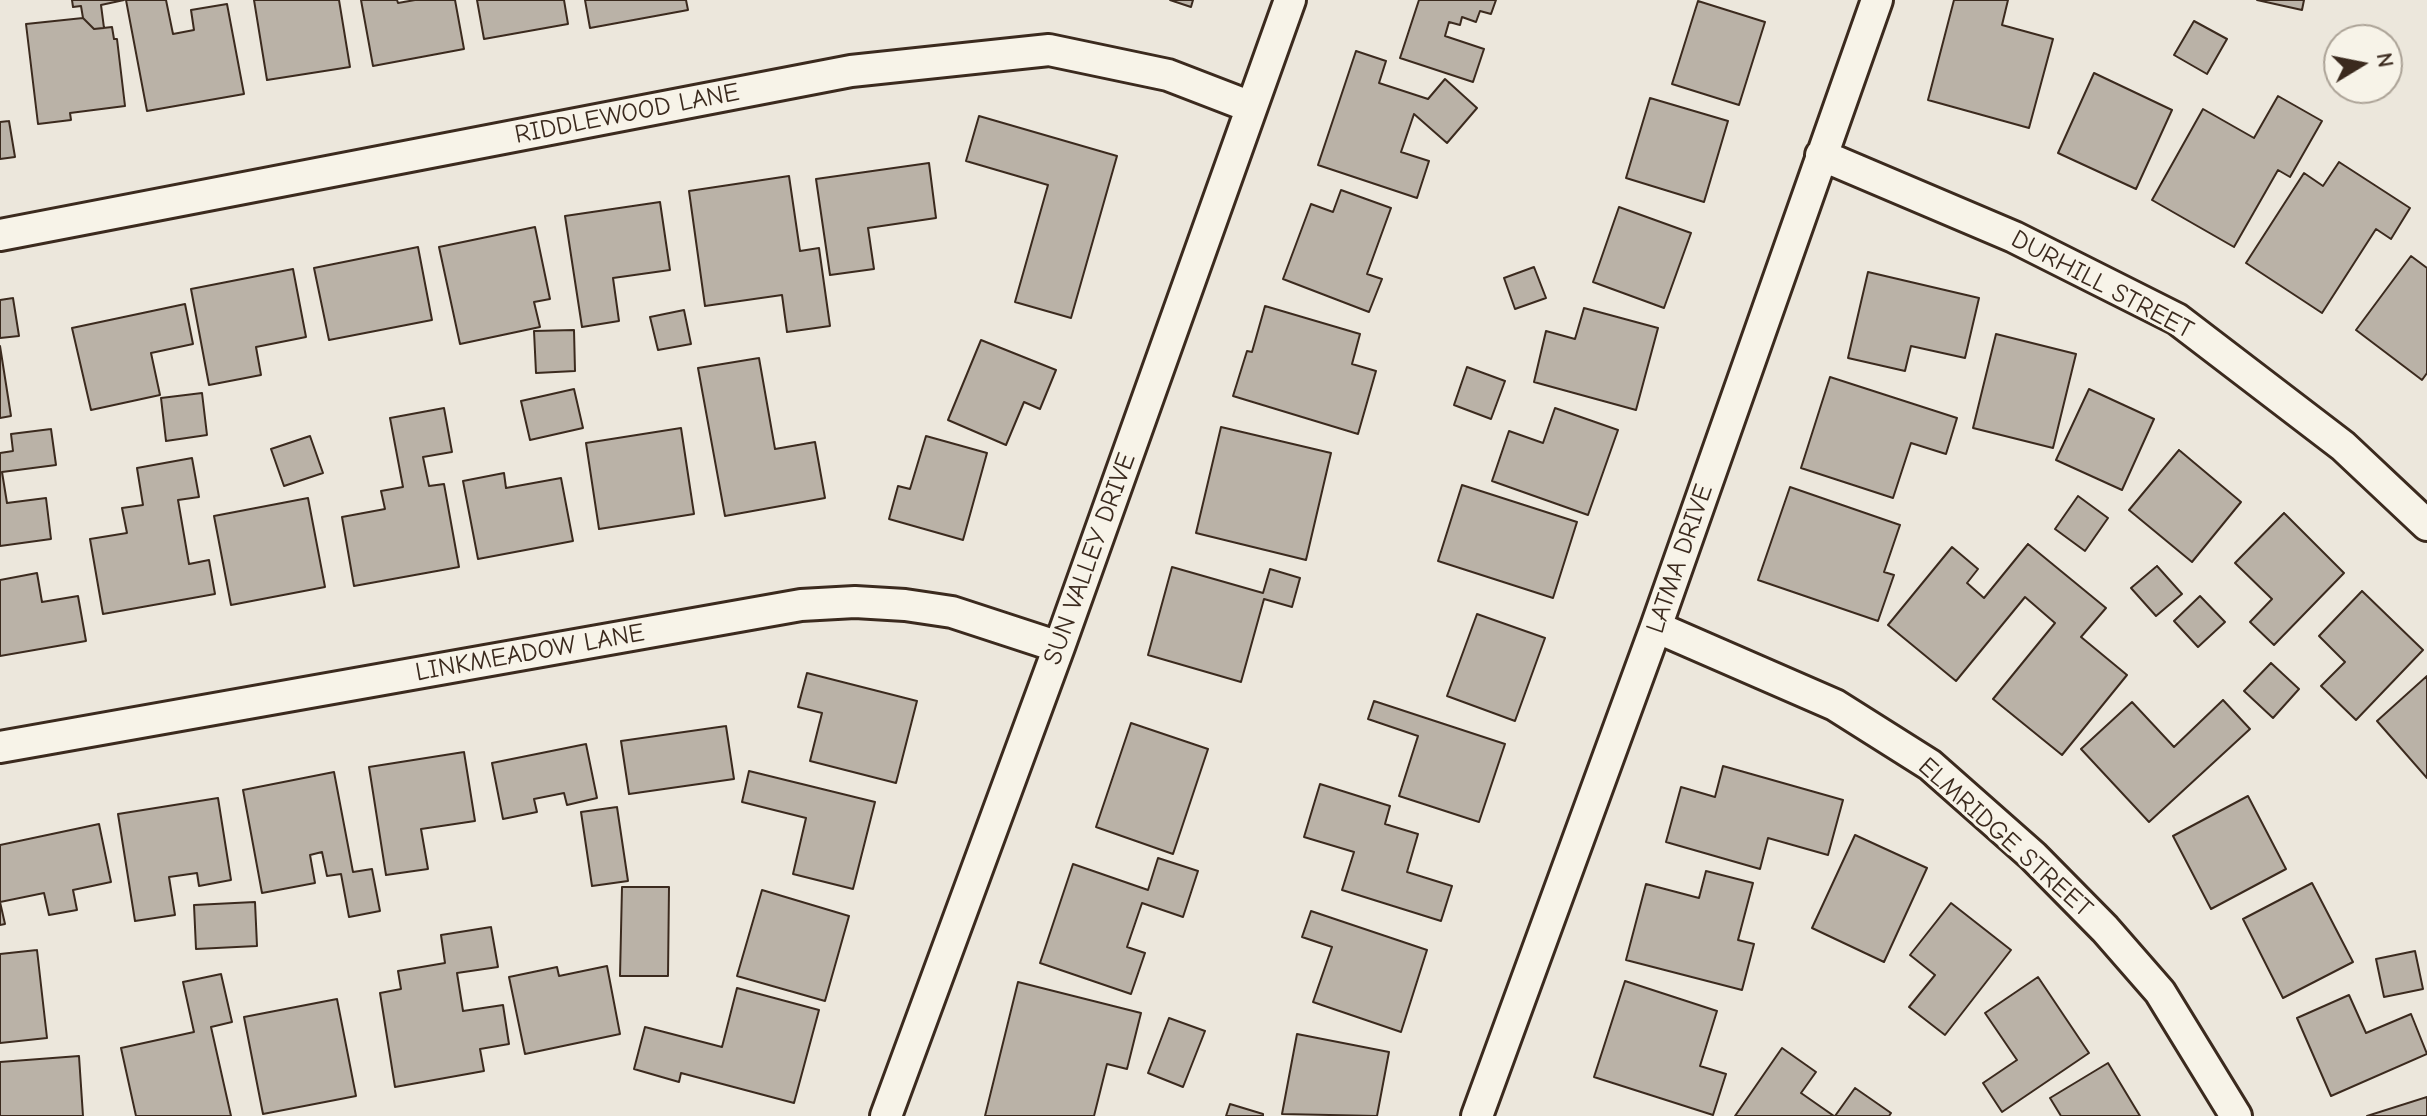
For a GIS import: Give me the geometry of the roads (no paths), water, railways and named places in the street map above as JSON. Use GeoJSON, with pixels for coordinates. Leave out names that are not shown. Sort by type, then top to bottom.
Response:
{"type":"FeatureCollection","features":[{"type":"Feature","properties":{"kind":"street","name":"SUN VALLEY DRIVE"},"geometry":{"type":"LineString","coordinates":[[886,1116],[1059,647],[1290,0]]}},
{"type":"Feature","properties":{"kind":"street","name":"LATMA DRIVE"},"geometry":{"type":"LineString","coordinates":[[1482,1114],[1877,0]]}},
{"type":"Feature","properties":{"kind":"street","name":"RIDDLEWOOD LANE"},"geometry":{"type":"LineString","coordinates":[[0,235],[851,71],[1049,50],[1168,75],[1251,107]]}},
{"type":"Feature","properties":{"kind":"street","name":"DURHILL STREET"},"geometry":{"type":"LineString","coordinates":[[1821,155],[2014,237],[2177,319],[2343,446],[2427,525]]}},
{"type":"Feature","properties":{"kind":"street","name":"LINKMEADOW LANE"},"geometry":{"type":"LineString","coordinates":[[0,747],[801,605],[855,602],[952,612],[1059,647]]}},
{"type":"Feature","properties":{"kind":"street","name":"ELMRIDGE STREET"},"geometry":{"type":"LineString","coordinates":[[1656,627],[1835,705],[1930,765],[2033,856],[2105,929],[2160,992],[2236,1116]]}}]}
